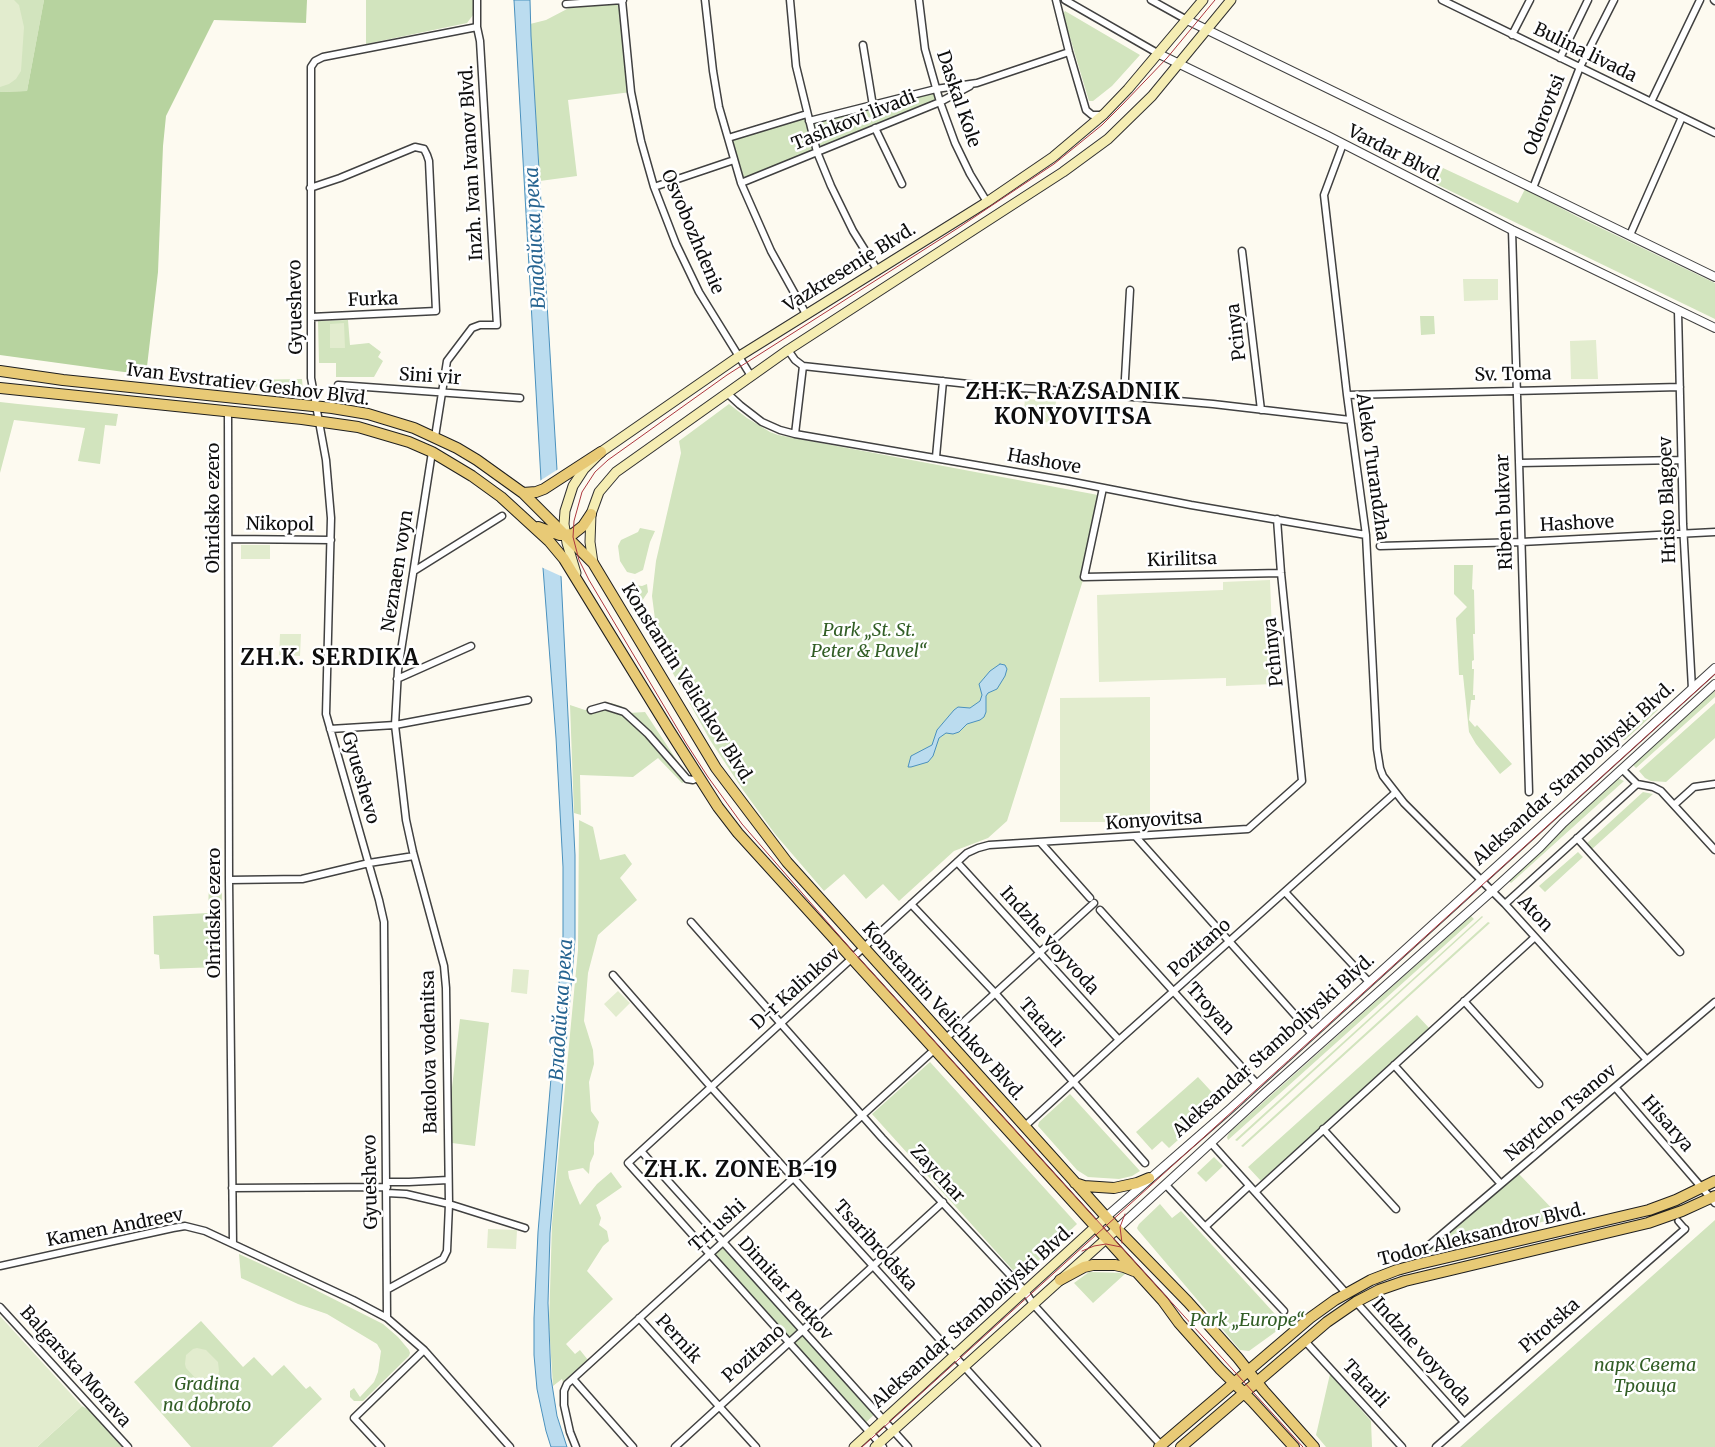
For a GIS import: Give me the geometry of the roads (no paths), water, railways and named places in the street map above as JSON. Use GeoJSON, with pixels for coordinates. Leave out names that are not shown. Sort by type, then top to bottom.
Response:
{"type":"FeatureCollection","features":[{"type":"Feature","properties":{"kind":"main road","name":"Vazkresenie Blvd."},"geometry":{"type":"LineString","coordinates":[[578,579],[569,552],[565,511],[574,486],[584,469],[601,452],[738,357],[988,202],[1053,157],[1104,114],[1137,80],[1203,0]]}},
{"type":"Feature","properties":{"kind":"main road","name":"Vazkresenie Blvd."},"geometry":{"type":"LineString","coordinates":[[593,563],[590,542],[591,514],[599,492],[616,472],[788,350],[887,284],[1045,184],[1093,150],[1129,120],[1179,64],[1231,0]]}},
{"type":"Feature","properties":{"kind":"main road","name":"Ivan Evstratiev Geshov Blvd."},"geometry":{"type":"LineString","coordinates":[[0,371],[72,381],[316,406],[384,418],[436,437],[477,460],[523,493],[593,563]]}},
{"type":"Feature","properties":{"kind":"main road","name":"Ivan Evstratiev Geshov Blvd."},"geometry":{"type":"LineString","coordinates":[[0,388],[320,421],[379,432],[432,452],[472,476],[501,497],[558,550],[578,579]]}},
{"type":"Feature","properties":{"kind":"main road"},"geometry":{"type":"LineString","coordinates":[[523,493],[544,489],[601,452]]}},
{"type":"Feature","properties":{"kind":"main road"},"geometry":{"type":"LineString","coordinates":[[529,522],[560,535],[573,534],[587,522],[591,514]]}},
{"type":"Feature","properties":{"kind":"main road","name":"Konstantin Velichkov Blvd."},"geometry":{"type":"LineString","coordinates":[[593,563],[716,768],[773,845],[1117,1230],[1188,1302],[1314,1447]]}},
{"type":"Feature","properties":{"kind":"main road","name":"Konstantin Velichkov Blvd."},"geometry":{"type":"LineString","coordinates":[[578,579],[724,821],[753,850],[1163,1301],[1179,1323],[1294,1447]]}},
{"type":"Feature","properties":{"kind":"main road"},"geometry":{"type":"LineString","coordinates":[[1075,1183],[1084,1186],[1114,1188],[1137,1183],[1149,1178]]}},
{"type":"Feature","properties":{"kind":"main road","name":"Todor Aleksandrov Blvd."},"geometry":{"type":"LineString","coordinates":[[1160,1446],[1310,1318],[1346,1293],[1371,1280],[1397,1270],[1633,1214],[1670,1202],[1715,1181]]}},
{"type":"Feature","properties":{"kind":"main road","name":"Todor Aleksandrov Blvd."},"geometry":{"type":"LineString","coordinates":[[1181,1447],[1327,1322],[1356,1302],[1392,1285],[1648,1223],[1714,1199]]}},
{"type":"Feature","properties":{"kind":"main road","name":"Aleksandar Stamboliyski Blvd."},"geometry":{"type":"LineString","coordinates":[[854,1447],[1106,1217]]}},
{"type":"Feature","properties":{"kind":"main road","name":"Aleksandar Stamboliyski Blvd."},"geometry":{"type":"LineString","coordinates":[[879,1446],[893,1430],[1117,1230]]}},
{"type":"Feature","properties":{"kind":"main road"},"geometry":{"type":"LineString","coordinates":[[1060,1280],[1084,1267],[1092,1265],[1120,1266],[1136,1272]]}},
{"type":"Feature","properties":{"kind":"street","name":"Inzh. Ivan Ivanov Blvd."},"geometry":{"type":"LineString","coordinates":[[441,393],[447,362],[469,331],[476,326],[497,324],[480,41],[477,27],[477,0]]}},
{"type":"Feature","properties":{"kind":"street"},"geometry":{"type":"LineString","coordinates":[[566,4],[623,0]]}},
{"type":"Feature","properties":{"kind":"street","name":"Osvobozhdenie"},"geometry":{"type":"LineString","coordinates":[[623,0],[631,92],[641,141],[654,187],[676,244],[699,292],[750,376]]}},
{"type":"Feature","properties":{"kind":"street"},"geometry":{"type":"LineString","coordinates":[[705,0],[719,107],[741,183],[771,251],[806,314]]}},
{"type":"Feature","properties":{"kind":"street"},"geometry":{"type":"LineString","coordinates":[[790,0],[796,66],[817,152],[853,231],[878,271]]}},
{"type":"Feature","properties":{"kind":"street","name":"Daskal Kole"},"geometry":{"type":"LineString","coordinates":[[919,0],[925,48],[940,102],[955,143],[970,174],[988,202]]}},
{"type":"Feature","properties":{"kind":"street"},"geometry":{"type":"LineString","coordinates":[[1056,0],[1086,110],[1096,116],[1104,114]]}},
{"type":"Feature","properties":{"kind":"street","name":"Vardar Blvd."},"geometry":{"type":"LineString","coordinates":[[1064,0],[1159,54],[1343,144],[1512,230],[1715,328]]}},
{"type":"Feature","properties":{"kind":"street"},"geometry":{"type":"LineString","coordinates":[[1151,0],[1187,20]]}},
{"type":"Feature","properties":{"kind":"street","name":"Bulina livada"},"geometry":{"type":"LineString","coordinates":[[1442,0],[1715,134]]}},
{"type":"Feature","properties":{"kind":"street"},"geometry":{"type":"LineString","coordinates":[[1512,35],[1530,0]]}},
{"type":"Feature","properties":{"kind":"street"},"geometry":{"type":"LineString","coordinates":[[1560,58],[1588,0]]}},
{"type":"Feature","properties":{"kind":"street","name":"Odorovtsi"},"geometry":{"type":"LineString","coordinates":[[1533,188],[1580,68],[1614,0]]}},
{"type":"Feature","properties":{"kind":"street"},"geometry":{"type":"LineString","coordinates":[[1651,102],[1700,0]]}},
{"type":"Feature","properties":{"kind":"street","name":"Vardar Blvd."},"geometry":{"type":"LineString","coordinates":[[1187,20],[1715,277]]}},
{"type":"Feature","properties":{"kind":"street","name":"Gyueshevo"},"geometry":{"type":"LineString","coordinates":[[388,1318],[384,922],[380,900],[330,729],[326,707],[331,540],[330,485],[311,378],[311,67],[315,61],[323,57],[477,27]]}},
{"type":"Feature","properties":{"kind":"street"},"geometry":{"type":"LineString","coordinates":[[863,45],[873,106]]}},
{"type":"Feature","properties":{"kind":"street","name":"Tashkovi livadi"},"geometry":{"type":"LineString","coordinates":[[741,183],[940,102],[977,83],[1069,52]]}},
{"type":"Feature","properties":{"kind":"street","name":"Tashkovi livadi"},"geometry":{"type":"LineString","coordinates":[[809,121],[936,89],[977,83]]}},
{"type":"Feature","properties":{"kind":"street","name":"Tashkovi livadi"},"geometry":{"type":"LineString","coordinates":[[728,138],[807,114]]}},
{"type":"Feature","properties":{"kind":"street"},"geometry":{"type":"LineString","coordinates":[[1630,235],[1682,117]]}},
{"type":"Feature","properties":{"kind":"street"},"geometry":{"type":"LineString","coordinates":[[875,128],[902,184]]}},
{"type":"Feature","properties":{"kind":"street","name":"Aleko Turandzha"},"geometry":{"type":"LineString","coordinates":[[1343,144],[1324,195],[1350,420],[1366,535],[1378,758],[1384,776],[1396,793]]}},
{"type":"Feature","properties":{"kind":"street","name":"Furka"},"geometry":{"type":"LineString","coordinates":[[310,188],[340,178],[415,147],[421,147],[426,151],[436,312],[311,317]]}},
{"type":"Feature","properties":{"kind":"street"},"geometry":{"type":"LineString","coordinates":[[654,187],[734,160]]}},
{"type":"Feature","properties":{"kind":"street","name":"Riben bukvar"},"geometry":{"type":"LineString","coordinates":[[1512,230],[1529,792]]}},
{"type":"Feature","properties":{"kind":"street","name":"Pcinya"},"geometry":{"type":"LineString","coordinates":[[1242,251],[1261,410]]}},
{"type":"Feature","properties":{"kind":"street"},"geometry":{"type":"LineString","coordinates":[[1124,396],[1130,290]]}},
{"type":"Feature","properties":{"kind":"street","name":"Hristo Blagoev"},"geometry":{"type":"LineString","coordinates":[[1678,311],[1681,460],[1692,689]]}},
{"type":"Feature","properties":{"kind":"street"},"geometry":{"type":"LineString","coordinates":[[788,350],[795,360],[803,366],[944,381],[1124,396],[1350,420]]}},
{"type":"Feature","properties":{"kind":"street"},"geometry":{"type":"LineString","coordinates":[[795,434],[803,366]]}},
{"type":"Feature","properties":{"kind":"street"},"geometry":{"type":"LineString","coordinates":[[936,457],[944,381]]}},
{"type":"Feature","properties":{"kind":"street","name":"Sini vir"},"geometry":{"type":"LineString","coordinates":[[338,385],[520,398]]}},
{"type":"Feature","properties":{"kind":"street","name":"Sv. Toma"},"geometry":{"type":"LineString","coordinates":[[1347,395],[1680,387]]}},
{"type":"Feature","properties":{"kind":"street"},"geometry":{"type":"LineString","coordinates":[[436,437],[441,393]]}},
{"type":"Feature","properties":{"kind":"street","name":"Hashove"},"geometry":{"type":"LineString","coordinates":[[727,393],[740,406],[762,422],[795,434],[936,457],[1366,535]]}},
{"type":"Feature","properties":{"kind":"street","name":"Ohridsko ezero"},"geometry":{"type":"LineString","coordinates":[[228,411],[229,880],[233,1244]]}},
{"type":"Feature","properties":{"kind":"street","name":"Neznaen voyn"},"geometry":{"type":"LineString","coordinates":[[395,726],[397,679],[432,452]]}},
{"type":"Feature","properties":{"kind":"street"},"geometry":{"type":"LineString","coordinates":[[1519,463],[1681,460]]}},
{"type":"Feature","properties":{"kind":"street","name":"Kirilitsa"},"geometry":{"type":"LineString","coordinates":[[1102,488],[1084,577],[1281,573]]}},
{"type":"Feature","properties":{"kind":"street"},"geometry":{"type":"LineString","coordinates":[[414,570],[502,516]]}},
{"type":"Feature","properties":{"kind":"street","name":"Pchinya"},"geometry":{"type":"LineString","coordinates":[[1277,519],[1302,781]]}},
{"type":"Feature","properties":{"kind":"street","name":"Hashove"},"geometry":{"type":"LineString","coordinates":[[1380,546],[1522,542],[1715,532]]}},
{"type":"Feature","properties":{"kind":"street","name":"Nikopol"},"geometry":{"type":"LineString","coordinates":[[229,539],[331,540]]}},
{"type":"Feature","properties":{"kind":"street"},"geometry":{"type":"LineString","coordinates":[[397,679],[471,646]]}},
{"type":"Feature","properties":{"kind":"street","name":"Aleksandar Stamboliyski Blvd."},"geometry":{"type":"LineString","coordinates":[[1106,1217],[1257,1084],[1715,668]]}},
{"type":"Feature","properties":{"kind":"street","name":"Aleksandar Stamboliyski Blvd."},"geometry":{"type":"LineString","coordinates":[[1117,1230],[1211,1143],[1492,891],[1715,684]]}},
{"type":"Feature","properties":{"kind":"street"},"geometry":{"type":"LineString","coordinates":[[330,729],[395,726],[528,700]]}},
{"type":"Feature","properties":{"kind":"street"},"geometry":{"type":"LineString","coordinates":[[591,710],[611,706],[624,712],[637,722],[687,779],[699,778]]}},
{"type":"Feature","properties":{"kind":"street","name":"Batolova vodenitsa"},"geometry":{"type":"LineString","coordinates":[[388,1289],[446,1257],[448,1251],[449,1204],[444,966],[414,856],[404,810],[395,726]]}},
{"type":"Feature","properties":{"kind":"street"},"geometry":{"type":"LineString","coordinates":[[1622,769],[1638,784],[1657,788],[1715,850]]}},
{"type":"Feature","properties":{"kind":"street","name":"Konyovitsa"},"geometry":{"type":"LineString","coordinates":[[989,846],[1248,829],[1302,781]]}},
{"type":"Feature","properties":{"kind":"street"},"geometry":{"type":"LineString","coordinates":[[1505,904],[1638,784]]}},
{"type":"Feature","properties":{"kind":"street"},"geometry":{"type":"LineString","coordinates":[[1674,805],[1694,787],[1715,784]]}},
{"type":"Feature","properties":{"kind":"street","name":"Aton"},"geometry":{"type":"LineString","coordinates":[[1396,793],[1505,904],[1647,1060]]}},
{"type":"Feature","properties":{"kind":"street","name":"Pozitano"},"geometry":{"type":"LineString","coordinates":[[1024,1126],[1396,793]]}},
{"type":"Feature","properties":{"kind":"street"},"geometry":{"type":"LineString","coordinates":[[1136,837],[1312,1034]]}},
{"type":"Feature","properties":{"kind":"street"},"geometry":{"type":"LineString","coordinates":[[1577,838],[1680,952]]}},
{"type":"Feature","properties":{"kind":"street"},"geometry":{"type":"LineString","coordinates":[[945,1039],[1040,953],[1092,900],[1041,843]]}},
{"type":"Feature","properties":{"kind":"street","name":"D-r Kalinkov"},"geometry":{"type":"LineString","coordinates":[[628,1163],[967,853],[989,846]]}},
{"type":"Feature","properties":{"kind":"street"},"geometry":{"type":"LineString","coordinates":[[229,880],[302,879],[369,863],[414,856]]}},
{"type":"Feature","properties":{"kind":"street","name":"Indzhe voyvoda"},"geometry":{"type":"LineString","coordinates":[[957,862],[1119,1040]]}},
{"type":"Feature","properties":{"kind":"street"},"geometry":{"type":"LineString","coordinates":[[1285,892],[1369,982]]}},
{"type":"Feature","properties":{"kind":"street","name":"Tatarli"},"geometry":{"type":"LineString","coordinates":[[911,904],[994,993],[1145,1163]]}},
{"type":"Feature","properties":{"kind":"street","name":"Troyan"},"geometry":{"type":"LineString","coordinates":[[1100,910],[1257,1084]]}},
{"type":"Feature","properties":{"kind":"street","name":"Zaychar"},"geometry":{"type":"LineString","coordinates":[[691,922],[862,1115],[1025,1291],[1033,1304],[1160,1446]]}},
{"type":"Feature","properties":{"kind":"street"},"geometry":{"type":"LineString","coordinates":[[1255,1192],[1535,937]]}},
{"type":"Feature","properties":{"kind":"street","name":"Tsaribrodska"},"geometry":{"type":"LineString","coordinates":[[613,975],[711,1087],[1037,1447]]}},
{"type":"Feature","properties":{"kind":"street"},"geometry":{"type":"LineString","coordinates":[[1464,1001],[1539,1084]]}},
{"type":"Feature","properties":{"kind":"street","name":"Naytcho Tsanov"},"geometry":{"type":"LineString","coordinates":[[1427,1247],[1715,1002]]}},
{"type":"Feature","properties":{"kind":"street","name":"Tri ushi"},"geometry":{"type":"LineString","coordinates":[[576,1447],[570,1432],[564,1405],[564,1390],[567,1384],[934,1050]]}},
{"type":"Feature","properties":{"kind":"street"},"geometry":{"type":"LineString","coordinates":[[1394,1065],[1501,1184]]}},
{"type":"Feature","properties":{"kind":"street","name":"Hisarya"},"geometry":{"type":"LineString","coordinates":[[1616,1087],[1714,1199]]}},
{"type":"Feature","properties":{"kind":"street"},"geometry":{"type":"LineString","coordinates":[[1323,1129],[1396,1209]]}},
{"type":"Feature","properties":{"kind":"street","name":"Indzhe voyvoda"},"geometry":{"type":"LineString","coordinates":[[1211,1143],[1346,1293]]}},
{"type":"Feature","properties":{"kind":"street","name":"Dimitar Petkov"},"geometry":{"type":"LineString","coordinates":[[641,1151],[908,1447]]}},
{"type":"Feature","properties":{"kind":"street","name":"Dimitar Petkov"},"geometry":{"type":"LineString","coordinates":[[628,1163],[870,1433],[879,1446]]}},
{"type":"Feature","properties":{"kind":"street"},"geometry":{"type":"LineString","coordinates":[[232,1188],[386,1187],[409,1182],[448,1180]]}},
{"type":"Feature","properties":{"kind":"street"},"geometry":{"type":"LineString","coordinates":[[1166,1185],[1284,1311]]}},
{"type":"Feature","properties":{"kind":"street"},"geometry":{"type":"LineString","coordinates":[[1206,1226],[1250,1186]]}},
{"type":"Feature","properties":{"kind":"street"},"geometry":{"type":"LineString","coordinates":[[386,1187],[526,1228]]}},
{"type":"Feature","properties":{"kind":"street","name":"Pozitano"},"geometry":{"type":"LineString","coordinates":[[674,1447],[943,1202]]}},
{"type":"Feature","properties":{"kind":"street"},"geometry":{"type":"LineString","coordinates":[[1678,1221],[1685,1229]]}},
{"type":"Feature","properties":{"kind":"street","name":"Kamen Andreev"},"geometry":{"type":"LineString","coordinates":[[0,1266],[185,1226],[205,1231],[233,1244]]}},
{"type":"Feature","properties":{"kind":"street","name":"Pirotska"},"geometry":{"type":"LineString","coordinates":[[1436,1447],[1685,1229]]}},
{"type":"Feature","properties":{"kind":"street"},"geometry":{"type":"LineString","coordinates":[[233,1244],[388,1318],[424,1350],[510,1447]]}},
{"type":"Feature","properties":{"kind":"street","name":"Indzhe voyvoda"},"geometry":{"type":"LineString","coordinates":[[1356,1302],[1464,1422]]}},
{"type":"Feature","properties":{"kind":"street","name":"Balgarska Morava"},"geometry":{"type":"LineString","coordinates":[[0,1307],[128,1447]]}},
{"type":"Feature","properties":{"kind":"street","name":"Pernik"},"geometry":{"type":"LineString","coordinates":[[639,1318],[756,1447]]}},
{"type":"Feature","properties":{"kind":"street","name":"Tatarli"},"geometry":{"type":"LineString","coordinates":[[1305,1341],[1402,1447]]}},
{"type":"Feature","properties":{"kind":"street"},"geometry":{"type":"LineString","coordinates":[[381,1447],[354,1418],[424,1350]]}},
{"type":"Feature","properties":{"kind":"street"},"geometry":{"type":"LineString","coordinates":[[573,1379],[633,1447]]}},
{"type":"Feature","properties":{"kind":"water","name":"Владайска река"},"geometry":{"type":"Polygon","coordinates":[[[514,0],[530,0],[557,470],[575,855],[575,939],[550,1233],[548,1303],[551,1378],[557,1416],[567,1447],[551,1447],[537,1389],[534,1355],[538,1232],[563,936],[563,867],[556,738],[543,568],[541,480],[514,0]]]}},
{"type":"Feature","properties":{"kind":"water"},"geometry":{"type":"Polygon","coordinates":[[[1000,664],[1005,665],[1007,669],[1005,676],[997,689],[986,696],[986,712],[984,717],[967,724],[959,732],[953,734],[946,733],[939,738],[933,756],[928,762],[908,767],[911,756],[932,745],[937,730],[954,710],[958,707],[970,708],[980,701],[982,695],[979,684],[990,671],[1000,664]]]}},
{"type":"Feature","properties":{"kind":"tram line"},"geometry":{"type":"LineString","coordinates":[[1215,0],[1167,58],[1122,105],[1102,125],[1054,164],[958,228],[727,375],[608,460],[595,472],[582,492],[574,521],[573,537],[579,560],[589,580],[686,743],[742,824],[856,955],[1303,1447]]}},
{"type":"Feature","properties":{"kind":"tram line"},"geometry":{"type":"LineString","coordinates":[[862,1447],[1715,674]]}},
{"type":"Feature","properties":{"kind":"tram line"},"geometry":{"type":"LineString","coordinates":[[1122,1243],[1120,1227],[1125,1214]]}},
{"type":"Feature","properties":{"kind":"tram line"},"geometry":{"type":"LineString","coordinates":[[1082,1251],[1106,1244],[1121,1247]]}},
{"type":"Feature","properties":{"kind":"district","name":"ZH.K. RAZSADNIK KONYOVITSA"},"geometry":{"type":"Point","coordinates":[1073,406]}},
{"type":"Feature","properties":{"kind":"district","name":"ZH.K. SERDIKA"},"geometry":{"type":"Point","coordinates":[330,659]}},
{"type":"Feature","properties":{"kind":"district","name":"ZH.K. ZONE B-19"},"geometry":{"type":"Point","coordinates":[741,1171]}},
{"type":"Feature","properties":{"kind":"park label","name":"Park „St. St. Peter & Pavel“"},"geometry":{"type":"Point","coordinates":[869,641]}},
{"type":"Feature","properties":{"kind":"park label","name":"Park „Europe“"},"geometry":{"type":"Point","coordinates":[1247,1321]}},
{"type":"Feature","properties":{"kind":"park label","name":"парк Света Троица"},"geometry":{"type":"Point","coordinates":[1645,1376]}},
{"type":"Feature","properties":{"kind":"park label","name":"Gradina na dobroto"},"geometry":{"type":"Point","coordinates":[207,1395]}}]}
